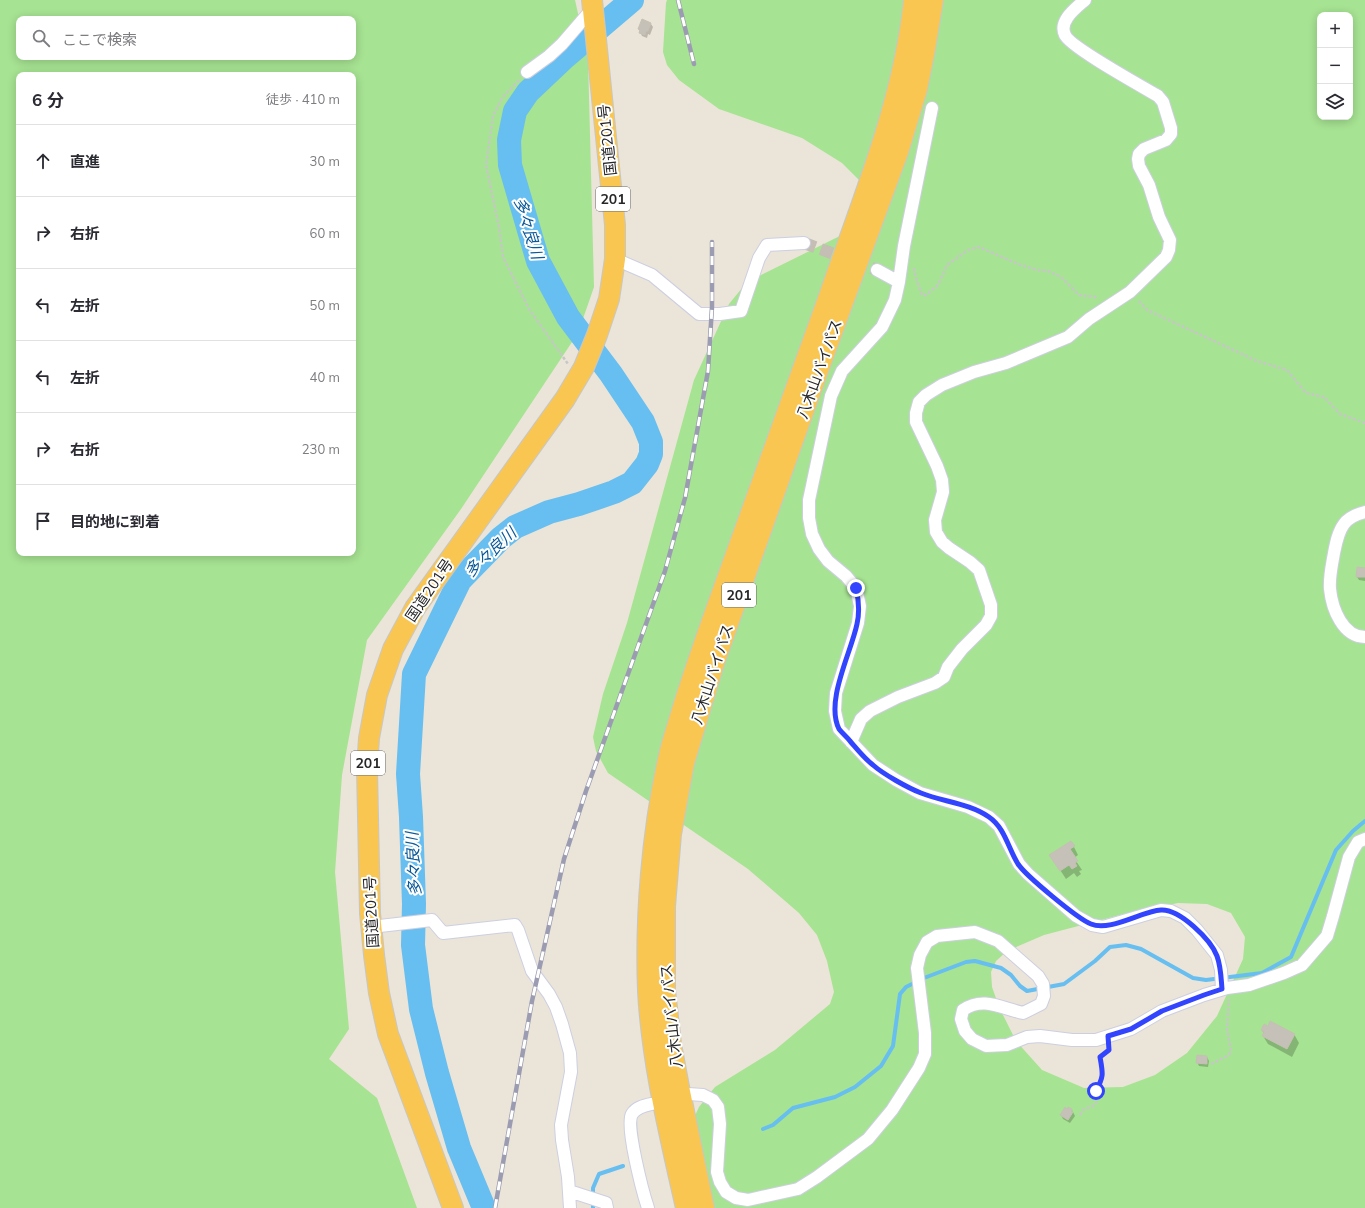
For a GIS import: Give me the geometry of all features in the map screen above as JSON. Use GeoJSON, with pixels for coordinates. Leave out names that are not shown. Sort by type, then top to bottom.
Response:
{"type":"FeatureCollection","features":[{"type":"Feature","properties":{"kind":"highway","name":"八木山バイパス"},"geometry":{"type":"LineString","coordinates":[[686,1208],[661,1091],[653,1044],[648,991],[648,909],[655,834],[668,759],[698,658],[882,145],[901,76],[908,44],[914,0]]}},
{"type":"Feature","properties":{"kind":"highway","name":"八木山バイパス"},"geometry":{"type":"LineString","coordinates":[[704,1208],[679,1087],[665,990],[666,899],[671,834],[684,763],[714,663],[898,152],[918,90],[933,0]]}},
{"type":"Feature","properties":{"kind":"highway","name":"国道201号"},"geometry":{"type":"LineString","coordinates":[[453,1208],[388,1034],[379,993],[379,926],[368,769],[370,738],[377,695],[393,649],[415,608],[565,399],[581,373],[597,335],[609,299],[615,259],[615,225],[592,4]]}},
{"type":"Feature","properties":{"kind":"street"},"geometry":{"type":"LineString","coordinates":[[851,742],[861,719],[870,711],[898,697],[935,683],[944,677],[948,667],[962,649],[986,625],[991,616],[991,605],[979,570],[942,542],[936,532],[935,520],[943,492],[942,480],[916,422],[916,413],[919,402],[926,395],[942,385],[974,372],[1006,363],[1068,337],[1089,319],[1130,292],[1166,257],[1169,250],[1170,240],[1159,217],[1149,184],[1138,159],[1144,149],[1166,140],[1171,134],[1171,128],[1163,102],[1158,96],[1071,42],[1065,35],[1064,27],[1066,19],[1085,0]]}},
{"type":"Feature","properties":{"kind":"street"},"geometry":{"type":"LineString","coordinates":[[528,72],[562,44],[592,4]]}},
{"type":"Feature","properties":{"kind":"street"},"geometry":{"type":"LineString","coordinates":[[932,108],[904,246],[895,300],[882,327],[842,371],[831,396],[809,500],[811,526],[819,549],[828,561],[846,576],[856,588],[860,606],[858,623],[836,693],[835,711],[840,729],[873,765],[908,786],[920,793],[968,806],[988,817],[999,826],[1019,864],[1028,874],[1076,916],[1092,925],[1103,927],[1160,910],[1171,911],[1185,918],[1197,930],[1217,955],[1225,988]]}},
{"type":"Feature","properties":{"kind":"street"},"geometry":{"type":"LineString","coordinates":[[615,259],[652,275],[699,314],[720,314],[741,311],[759,258],[767,245],[804,243]]}},
{"type":"Feature","properties":{"kind":"street"},"geometry":{"type":"LineString","coordinates":[[877,270],[899,282]]}},
{"type":"Feature","properties":{"kind":"street"},"geometry":{"type":"LineString","coordinates":[[1365,512],[1355,515],[1344,524],[1337,538],[1330,573],[1330,590],[1335,610],[1344,626],[1354,636],[1365,637]]}},
{"type":"Feature","properties":{"kind":"street"},"geometry":{"type":"LineString","coordinates":[[688,1094],[703,1094],[713,1100],[718,1107],[720,1124],[717,1172],[720,1182],[726,1192],[736,1198],[748,1200],[798,1189],[817,1177],[868,1139],[892,1110],[919,1068],[925,1054],[925,1032],[917,968],[920,955],[928,942],[937,936],[975,932],[998,941],[1038,976],[1043,984],[1044,996],[1041,1004],[1023,1014],[982,1002],[963,1010],[961,1019],[965,1031],[972,1039],[986,1046],[1007,1044],[1027,1037],[1040,1036],[1072,1040],[1096,1040],[1131,1029],[1162,1011],[1204,995],[1225,988],[1249,985],[1302,965],[1327,936],[1349,857],[1358,842],[1365,839]]}},
{"type":"Feature","properties":{"kind":"street"},"geometry":{"type":"LineString","coordinates":[[379,926],[432,920],[443,933],[514,926],[518,930],[532,971],[549,994],[556,1007],[566,1035],[570,1053],[571,1072],[562,1125],[562,1140],[570,1208]]}},
{"type":"Feature","properties":{"kind":"street"},"geometry":{"type":"LineString","coordinates":[[648,1208],[643,1192],[630,1126],[631,1115],[639,1107],[656,1103]]}},
{"type":"Feature","properties":{"kind":"street"},"geometry":{"type":"LineString","coordinates":[[569,1191],[606,1203],[607,1208]]}},
{"type":"Feature","properties":{"kind":"path"},"geometry":{"type":"LineString","coordinates":[[528,72],[502,98],[493,116],[486,165],[499,227],[503,257],[529,309],[581,373]]}},
{"type":"Feature","properties":{"kind":"path"},"geometry":{"type":"LineString","coordinates":[[913,263],[922,295],[926,295],[938,285],[947,265],[968,250],[979,247],[1018,264],[1037,270],[1048,271],[1061,278],[1079,295],[1096,297],[1101,301],[1104,310]]}},
{"type":"Feature","properties":{"kind":"path"},"geometry":{"type":"LineString","coordinates":[[1130,292],[1147,310],[1257,361],[1287,370],[1306,393],[1324,397],[1340,414],[1365,423]]}},
{"type":"Feature","properties":{"kind":"path"},"geometry":{"type":"LineString","coordinates":[[1210,1064],[1229,1055],[1231,1051],[1227,1029],[1229,995],[1225,988]]}},
{"type":"Feature","properties":{"kind":"path"},"geometry":{"type":"LineString","coordinates":[[1080,1115],[1083,1110],[1095,1105],[1097,1101],[1096,1091],[1102,1080],[1103,1073],[1100,1057],[1109,1050],[1108,1036]]}},
{"type":"Feature","properties":{"kind":"green space"},"geometry":{"type":"Polygon","coordinates":[[[0,0],[575,0],[588,59],[594,287],[578,333],[461,509],[367,640],[342,775],[335,872],[349,1029],[329,1059],[377,1098],[417,1208],[0,1208],[0,0]]]}},
{"type":"Feature","properties":{"kind":"green space"},"geometry":{"type":"Polygon","coordinates":[[[667,0],[1365,0],[1365,1208],[682,1208],[685,1137],[699,1107],[715,1087],[775,1050],[830,1004],[834,992],[827,961],[817,935],[799,913],[748,869],[608,773],[596,751],[593,737],[603,694],[627,623],[694,380],[729,304],[747,282],[856,228],[863,193],[859,180],[842,163],[802,138],[719,109],[679,80],[667,65],[663,52],[667,0]],[[1178,903],[1124,914],[1044,935],[1007,951],[996,961],[991,972],[992,987],[999,1007],[1016,1041],[1042,1070],[1084,1088],[1123,1087],[1155,1075],[1187,1053],[1217,1016],[1243,959],[1245,937],[1231,913],[1207,904],[1178,903]]]}},
{"type":"Feature","properties":{"kind":"building"},"geometry":{"type":"Polygon","coordinates":[[[642,19],[651,23],[645,35],[639,33],[640,30],[638,29],[642,19]]]}},
{"type":"Feature","properties":{"kind":"building"},"geometry":{"type":"Polygon","coordinates":[[[1357,567],[1365,568],[1365,577],[1356,577],[1357,567]]]}},
{"type":"Feature","properties":{"kind":"building"},"geometry":{"type":"Polygon","coordinates":[[[1071,841],[1075,846],[1070,849],[1078,861],[1075,863],[1077,866],[1072,869],[1069,865],[1060,871],[1049,855],[1071,841]]]}},
{"type":"Feature","properties":{"kind":"building"},"geometry":{"type":"Polygon","coordinates":[[[1270,1021],[1295,1034],[1287,1049],[1262,1036],[1264,1032],[1261,1030],[1264,1024],[1268,1026],[1270,1021]]]}},
{"type":"Feature","properties":{"kind":"building"},"geometry":{"type":"Polygon","coordinates":[[[1197,1055],[1207,1056],[1207,1064],[1196,1063],[1197,1055]]]}},
{"type":"Feature","properties":{"kind":"building"},"geometry":{"type":"Polygon","coordinates":[[[1065,1107],[1067,1109],[1068,1107],[1072,1109],[1071,1111],[1073,1112],[1068,1120],[1060,1115],[1065,1107]]]}},
{"type":"Feature","properties":{"kind":"waterway","name":"多々良川"},"geometry":{"type":"LineString","coordinates":[[484,1208],[459,1148],[437,1073],[421,1009],[413,945],[414,904],[408,774],[414,674],[460,580],[501,538],[515,527],[549,512],[614,492],[632,483],[647,464],[651,454],[651,442],[643,422],[611,374],[568,317],[538,261],[510,165],[509,140],[515,111],[528,92],[565,57],[632,0]]}},
{"type":"Feature","properties":{"kind":"waterway"},"geometry":{"type":"LineString","coordinates":[[763,1129],[773,1125],[793,1108],[835,1097],[855,1087],[881,1066],[893,1046],[900,994],[906,987],[924,978],[966,962],[975,961],[1001,968],[1011,975],[1020,986],[1027,991],[1064,984],[1095,961],[1110,947],[1126,945],[1141,949],[1193,978],[1206,980],[1262,973],[1291,957],[1336,850],[1353,831],[1365,821]]}},
{"type":"Feature","properties":{"kind":"waterway"},"geometry":{"type":"LineString","coordinates":[[593,1208],[593,1188],[599,1174],[623,1166]]}},
{"type":"Feature","properties":{"kind":"tunnel"},"geometry":{"type":"LineString","coordinates":[[804,243],[877,270]]}},
{"type":"Feature","properties":{"kind":"railway"},"geometry":{"type":"LineString","coordinates":[[678,0],[694,64]]}},
{"type":"Feature","properties":{"kind":"railway"},"geometry":{"type":"LineString","coordinates":[[495,1208],[532,1001],[564,859],[586,791],[665,571],[685,498],[708,371],[712,307],[712,242]]}},
{"type":"Feature","properties":{"kind":"route"},"geometry":{"type":"LineString","coordinates":[[856,588],[860,606],[858,623],[836,693],[835,711],[840,729],[873,765],[920,793],[968,806],[988,817],[999,826],[1019,864],[1028,874],[1076,916],[1092,925],[1103,927],[1160,910],[1171,911],[1185,918],[1197,930],[1217,955],[1221,970],[1222,989],[1162,1011],[1131,1029],[1108,1036],[1109,1050],[1100,1057],[1103,1073],[1102,1080],[1096,1091]]}}]}
